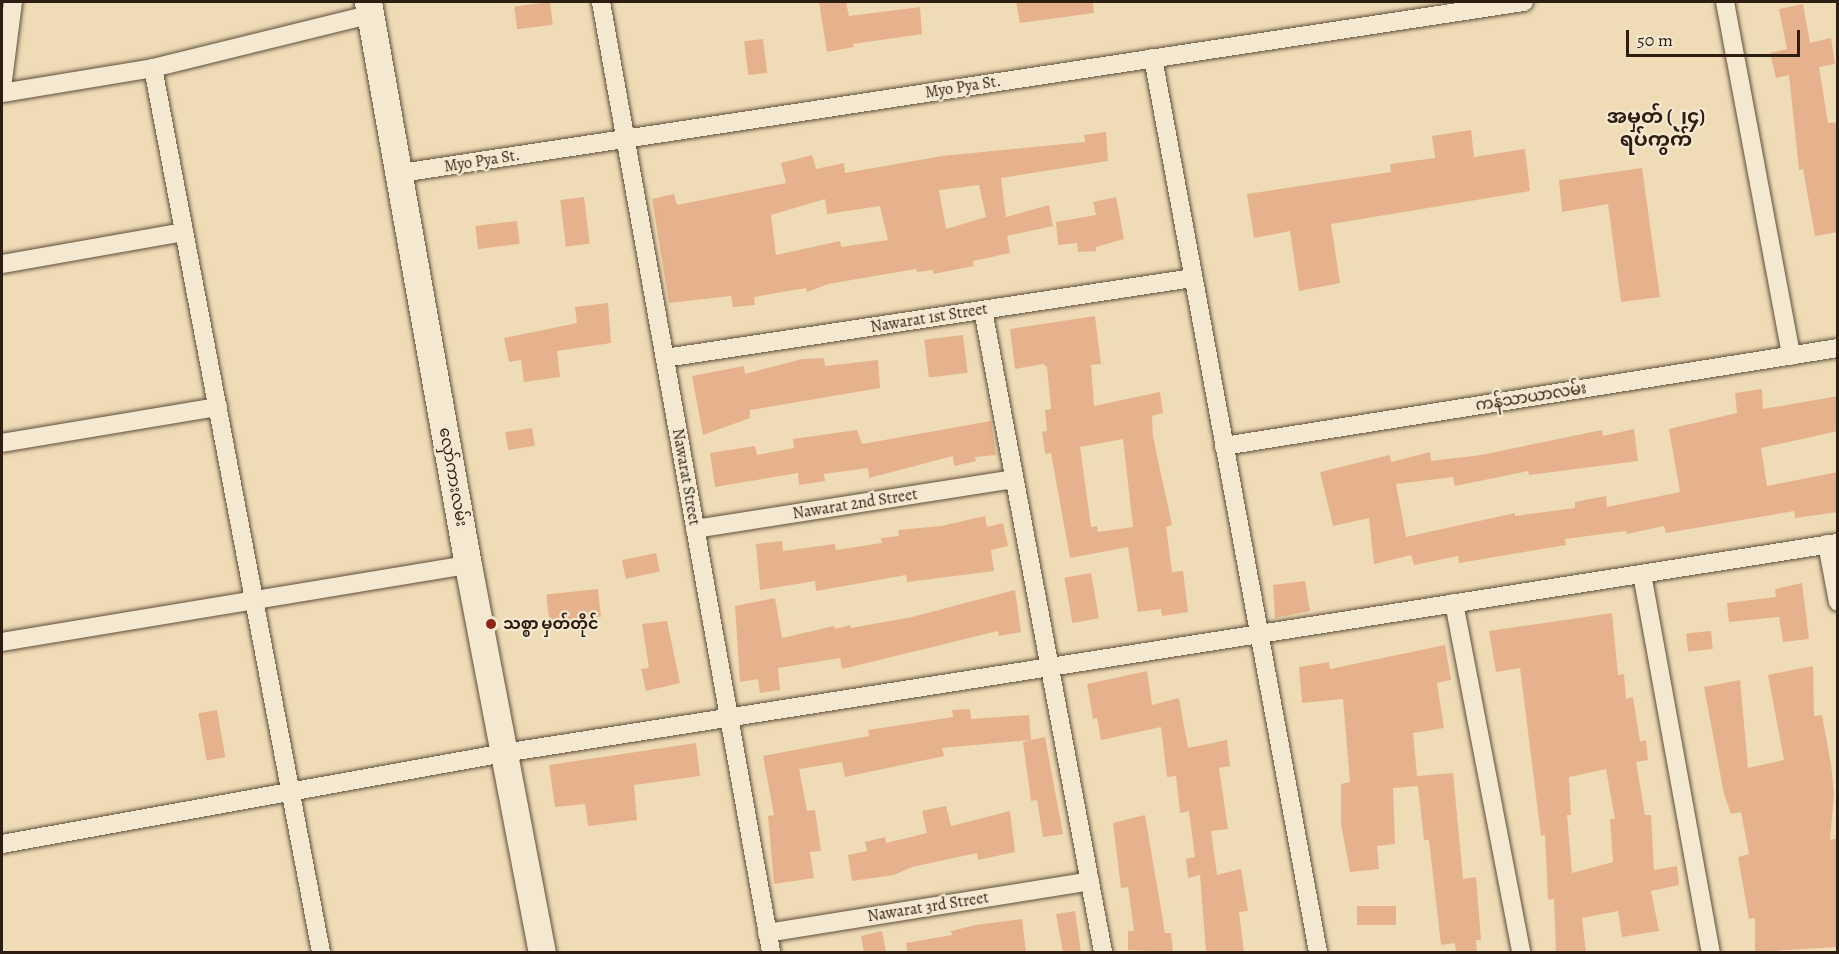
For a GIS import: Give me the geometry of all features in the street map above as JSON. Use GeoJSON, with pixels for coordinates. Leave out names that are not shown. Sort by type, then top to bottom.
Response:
{"type":"FeatureCollection","features":[{"type":"Feature","properties":{"kind":"main road","name":"လှော်ကားလမ်း"},"geometry":{"type":"LineString","coordinates":[[371,8],[468,565],[542,952]]}},
{"type":"Feature","properties":{"kind":"street"},"geometry":{"type":"LineString","coordinates":[[2,88],[13,2]]}},
{"type":"Feature","properties":{"kind":"street","name":"Nawarat Street"},"geometry":{"type":"LineString","coordinates":[[601,2],[771,952]]}},
{"type":"Feature","properties":{"kind":"street","name":"Myo Pya St."},"geometry":{"type":"LineString","coordinates":[[401,173],[1503,3],[1524,2]]}},
{"type":"Feature","properties":{"kind":"street"},"geometry":{"type":"LineString","coordinates":[[1725,2],[1791,356]]}},
{"type":"Feature","properties":{"kind":"street"},"geometry":{"type":"LineString","coordinates":[[2,93],[153,68],[371,8]]}},
{"type":"Feature","properties":{"kind":"street"},"geometry":{"type":"LineString","coordinates":[[1152,58],[1318,952]]}},
{"type":"Feature","properties":{"kind":"street"},"geometry":{"type":"LineString","coordinates":[[153,68],[321,952]]}},
{"type":"Feature","properties":{"kind":"street"},"geometry":{"type":"LineString","coordinates":[[2,264],[184,232]]}},
{"type":"Feature","properties":{"kind":"street","name":"Nawarat 1st Street"},"geometry":{"type":"LineString","coordinates":[[665,358],[1193,278]]}},
{"type":"Feature","properties":{"kind":"street"},"geometry":{"type":"LineString","coordinates":[[982,309],[1103,952]]}},
{"type":"Feature","properties":{"kind":"street","name":"ကန်သာယာလမ်း"},"geometry":{"type":"LineString","coordinates":[[1224,446],[1838,348]]}},
{"type":"Feature","properties":{"kind":"street"},"geometry":{"type":"LineString","coordinates":[[2,443],[218,407]]}},
{"type":"Feature","properties":{"kind":"street","name":"Nawarat 2nd Street"},"geometry":{"type":"LineString","coordinates":[[695,529],[1014,479]]}},
{"type":"Feature","properties":{"kind":"street"},"geometry":{"type":"LineString","coordinates":[[2,844],[504,753],[1832,544],[1838,602]]}},
{"type":"Feature","properties":{"kind":"street"},"geometry":{"type":"LineString","coordinates":[[2,642],[468,565]]}},
{"type":"Feature","properties":{"kind":"street"},"geometry":{"type":"LineString","coordinates":[[1642,574],[1710,952]]}},
{"type":"Feature","properties":{"kind":"street"},"geometry":{"type":"LineString","coordinates":[[1455,603],[1521,952]]}},
{"type":"Feature","properties":{"kind":"street","name":"Nawarat 3rd Street"},"geometry":{"type":"LineString","coordinates":[[767,933],[1090,881]]}},
{"type":"Feature","properties":{"kind":"building"},"geometry":{"type":"Polygon","coordinates":[[[550,2],[553,25],[517,29],[514,6],[550,2]]]}},
{"type":"Feature","properties":{"kind":"building"},"geometry":{"type":"Polygon","coordinates":[[[819,2],[846,2],[849,16],[920,7],[922,34],[853,44],[854,47],[827,52],[819,2]]]}},
{"type":"Feature","properties":{"kind":"building"},"geometry":{"type":"Polygon","coordinates":[[[1016,2],[1093,2],[1094,13],[1020,23],[1016,2]]]}},
{"type":"Feature","properties":{"kind":"building"},"geometry":{"type":"Polygon","coordinates":[[[1803,4],[1810,43],[1831,38],[1835,64],[1819,67],[1828,123],[1838,122],[1838,232],[1815,236],[1803,169],[1799,170],[1789,75],[1776,78],[1770,53],[1787,49],[1779,9],[1803,4]]]}},
{"type":"Feature","properties":{"kind":"building"},"geometry":{"type":"Polygon","coordinates":[[[763,39],[767,73],[748,75],[744,41],[763,39]]]}},
{"type":"Feature","properties":{"kind":"building"},"geometry":{"type":"Polygon","coordinates":[[[1471,130],[1474,157],[1525,149],[1530,191],[1331,224],[1340,283],[1299,291],[1290,231],[1254,238],[1247,194],[1391,172],[1390,164],[1435,158],[1432,136],[1471,130]]]}},
{"type":"Feature","properties":{"kind":"building"},"geometry":{"type":"Polygon","coordinates":[[[1106,132],[1108,161],[1001,178],[1006,217],[1049,205],[1053,226],[1007,236],[1010,253],[973,261],[974,266],[933,274],[933,270],[917,272],[916,269],[828,284],[807,292],[806,288],[754,297],[755,305],[733,307],[731,296],[669,303],[652,199],[674,194],[677,205],[786,183],[781,163],[812,155],[816,169],[844,163],[845,173],[942,156],[1085,142],[1084,135],[1106,132]],[[979,185],[939,190],[946,229],[986,217],[979,185]],[[825,199],[771,215],[776,255],[840,241],[841,247],[888,240],[880,206],[827,214],[825,199]]]}},
{"type":"Feature","properties":{"kind":"building"},"geometry":{"type":"Polygon","coordinates":[[[1642,168],[1660,297],[1621,302],[1608,204],[1562,212],[1559,180],[1642,168]]]}},
{"type":"Feature","properties":{"kind":"building"},"geometry":{"type":"Polygon","coordinates":[[[584,197],[590,244],[566,247],[560,200],[584,197]]]}},
{"type":"Feature","properties":{"kind":"building"},"geometry":{"type":"Polygon","coordinates":[[[1116,197],[1124,239],[1096,247],[1096,251],[1078,252],[1077,243],[1058,245],[1056,222],[1096,215],[1093,202],[1116,197]]]}},
{"type":"Feature","properties":{"kind":"building"},"geometry":{"type":"Polygon","coordinates":[[[517,221],[520,244],[478,249],[475,226],[517,221]]]}},
{"type":"Feature","properties":{"kind":"building"},"geometry":{"type":"Polygon","coordinates":[[[608,303],[611,343],[557,351],[560,377],[524,382],[521,360],[509,362],[504,338],[577,323],[575,307],[608,303]]]}},
{"type":"Feature","properties":{"kind":"building"},"geometry":{"type":"Polygon","coordinates":[[[1095,316],[1101,364],[1091,365],[1094,406],[1160,392],[1163,413],[1152,416],[1153,437],[1172,525],[1166,527],[1172,572],[1183,571],[1188,612],[1162,616],[1161,609],[1138,612],[1128,547],[1070,558],[1051,453],[1045,454],[1042,432],[1047,431],[1045,410],[1051,409],[1047,367],[1043,364],[1015,369],[1010,329],[1095,316]],[[1123,439],[1080,447],[1091,527],[1097,526],[1098,532],[1133,527],[1123,439]]]}},
{"type":"Feature","properties":{"kind":"building"},"geometry":{"type":"Polygon","coordinates":[[[963,335],[968,373],[929,377],[924,340],[963,335]]]}},
{"type":"Feature","properties":{"kind":"building"},"geometry":{"type":"Polygon","coordinates":[[[824,358],[825,366],[878,360],[880,388],[750,410],[750,418],[703,435],[692,376],[744,366],[745,374],[802,359],[824,358]]]}},
{"type":"Feature","properties":{"kind":"building"},"geometry":{"type":"Polygon","coordinates":[[[1762,389],[1763,409],[1838,396],[1838,431],[1761,448],[1767,486],[1838,472],[1838,512],[1795,518],[1794,511],[1666,533],[1664,526],[1627,534],[1626,531],[1565,539],[1566,545],[1459,563],[1458,556],[1414,565],[1411,555],[1374,564],[1369,518],[1333,526],[1320,472],[1390,455],[1391,462],[1430,452],[1431,461],[1481,455],[1602,430],[1603,436],[1634,429],[1638,461],[1529,475],[1528,471],[1455,486],[1453,477],[1396,484],[1406,537],[1515,513],[1515,516],[1575,508],[1575,502],[1606,496],[1607,507],[1680,492],[1669,429],[1737,413],[1735,393],[1762,389]]]}},
{"type":"Feature","properties":{"kind":"building"},"geometry":{"type":"Polygon","coordinates":[[[991,421],[996,455],[975,457],[976,461],[954,466],[953,456],[869,478],[868,468],[824,474],[825,481],[799,485],[798,473],[715,487],[710,453],[755,446],[757,455],[794,448],[793,439],[857,430],[862,444],[991,421]]]}},
{"type":"Feature","properties":{"kind":"building"},"geometry":{"type":"Polygon","coordinates":[[[532,428],[535,446],[508,450],[505,432],[532,428]]]}},
{"type":"Feature","properties":{"kind":"building"},"geometry":{"type":"Polygon","coordinates":[[[985,516],[987,527],[1003,523],[1008,546],[991,550],[994,571],[907,582],[906,575],[816,591],[815,581],[760,590],[756,544],[782,541],[783,551],[835,544],[836,550],[882,543],[881,538],[899,536],[898,530],[941,526],[985,516]]]}},
{"type":"Feature","properties":{"kind":"building"},"geometry":{"type":"Polygon","coordinates":[[[656,553],[660,572],[626,579],[622,560],[656,553]]]}},
{"type":"Feature","properties":{"kind":"building"},"geometry":{"type":"Polygon","coordinates":[[[1091,573],[1099,618],[1072,623],[1064,578],[1091,573]]]}},
{"type":"Feature","properties":{"kind":"building"},"geometry":{"type":"Polygon","coordinates":[[[1305,581],[1310,611],[1275,618],[1273,585],[1305,581]]]}},
{"type":"Feature","properties":{"kind":"building"},"geometry":{"type":"Polygon","coordinates":[[[1802,583],[1809,639],[1783,642],[1779,617],[1729,622],[1727,603],[1776,597],[1775,589],[1802,583]]]}},
{"type":"Feature","properties":{"kind":"building"},"geometry":{"type":"Polygon","coordinates":[[[598,589],[601,617],[549,622],[546,594],[598,589]]]}},
{"type":"Feature","properties":{"kind":"building"},"geometry":{"type":"Polygon","coordinates":[[[1015,590],[1021,632],[999,636],[998,631],[842,669],[840,658],[778,668],[780,690],[760,693],[758,679],[740,682],[735,606],[775,598],[782,638],[834,626],[835,629],[850,625],[851,628],[912,617],[1015,590]]]}},
{"type":"Feature","properties":{"kind":"building"},"geometry":{"type":"Polygon","coordinates":[[[1612,613],[1618,675],[1624,674],[1626,699],[1633,697],[1640,742],[1646,740],[1648,760],[1636,762],[1645,815],[1651,815],[1654,870],[1677,866],[1679,885],[1651,891],[1659,931],[1622,937],[1618,911],[1582,918],[1586,952],[1556,952],[1554,899],[1548,900],[1545,835],[1541,836],[1520,668],[1496,672],[1489,631],[1612,613]],[[1606,769],[1569,777],[1571,815],[1567,815],[1572,873],[1613,862],[1610,819],[1615,819],[1606,769]]]}},
{"type":"Feature","properties":{"kind":"building"},"geometry":{"type":"Polygon","coordinates":[[[667,621],[680,683],[646,691],[641,669],[649,668],[642,624],[667,621]]]}},
{"type":"Feature","properties":{"kind":"building"},"geometry":{"type":"Polygon","coordinates":[[[1711,631],[1713,649],[1688,652],[1686,634],[1711,631]]]}},
{"type":"Feature","properties":{"kind":"building"},"geometry":{"type":"Polygon","coordinates":[[[1445,645],[1451,680],[1437,683],[1444,728],[1413,733],[1417,776],[1453,773],[1463,879],[1476,877],[1481,940],[1476,940],[1477,952],[1456,952],[1455,943],[1441,945],[1429,840],[1424,840],[1418,786],[1393,788],[1395,844],[1377,846],[1379,869],[1350,872],[1341,824],[1341,784],[1350,782],[1343,699],[1302,703],[1299,667],[1329,662],[1330,669],[1445,645]]]}},
{"type":"Feature","properties":{"kind":"building"},"geometry":{"type":"Polygon","coordinates":[[[1813,666],[1814,716],[1822,715],[1834,793],[1830,840],[1838,838],[1838,947],[1755,952],[1755,918],[1749,919],[1738,857],[1749,854],[1741,812],[1731,814],[1724,794],[1704,687],[1740,680],[1748,768],[1784,760],[1768,675],[1813,666]]]}},
{"type":"Feature","properties":{"kind":"building"},"geometry":{"type":"Polygon","coordinates":[[[1147,671],[1152,705],[1179,698],[1188,748],[1227,740],[1230,766],[1219,768],[1228,829],[1211,831],[1217,875],[1241,869],[1248,911],[1239,912],[1244,952],[1206,952],[1200,875],[1188,878],[1186,859],[1195,857],[1189,811],[1180,813],[1176,776],[1167,777],[1161,727],[1101,740],[1097,718],[1093,719],[1087,684],[1147,671]]]}},
{"type":"Feature","properties":{"kind":"building"},"geometry":{"type":"Polygon","coordinates":[[[970,709],[971,719],[1029,715],[1031,740],[1045,737],[1063,834],[1043,837],[1037,800],[1031,801],[1023,742],[1030,740],[942,748],[944,756],[845,777],[842,762],[799,769],[807,811],[815,810],[821,851],[810,852],[814,878],[774,884],[768,816],[774,815],[763,756],[869,736],[868,730],[953,717],[952,710],[970,709]]]}},
{"type":"Feature","properties":{"kind":"building"},"geometry":{"type":"Polygon","coordinates":[[[217,710],[225,757],[207,761],[198,713],[217,710]]]}},
{"type":"Feature","properties":{"kind":"building"},"geometry":{"type":"Polygon","coordinates":[[[696,743],[700,776],[634,785],[637,820],[588,826],[585,804],[555,807],[549,765],[696,743]]]}},
{"type":"Feature","properties":{"kind":"building"},"geometry":{"type":"Polygon","coordinates":[[[946,806],[951,826],[1010,811],[1015,852],[978,860],[977,853],[912,867],[894,875],[852,881],[848,855],[867,851],[865,842],[885,837],[886,843],[927,833],[922,811],[946,806]]]}},
{"type":"Feature","properties":{"kind":"building"},"geometry":{"type":"Polygon","coordinates":[[[1145,815],[1165,933],[1171,933],[1173,952],[1128,950],[1128,931],[1134,931],[1128,887],[1121,888],[1113,823],[1145,815]]]}},
{"type":"Feature","properties":{"kind":"building"},"geometry":{"type":"Polygon","coordinates":[[[1357,906],[1396,906],[1396,925],[1357,925],[1357,906]]]}},
{"type":"Feature","properties":{"kind":"building"},"geometry":{"type":"Polygon","coordinates":[[[1075,911],[1081,952],[1063,952],[1056,914],[1075,911]]]}},
{"type":"Feature","properties":{"kind":"building"},"geometry":{"type":"Polygon","coordinates":[[[1022,919],[1026,952],[907,952],[906,943],[952,935],[951,931],[975,925],[1022,919]]]}},
{"type":"Feature","properties":{"kind":"building"},"geometry":{"type":"Polygon","coordinates":[[[882,931],[886,952],[864,952],[861,936],[882,931]]]}},
{"type":"Feature","properties":{"kind":"place","name":"သစ္စာ မှတ်တိုင်"},"geometry":{"type":"Point","coordinates":[491,624]}},
{"type":"Feature","properties":{"kind":"district","name":"အမှတ် (၂၄) ရပ်ကွက်"},"geometry":{"type":"Point","coordinates":[1656,128]}}]}
